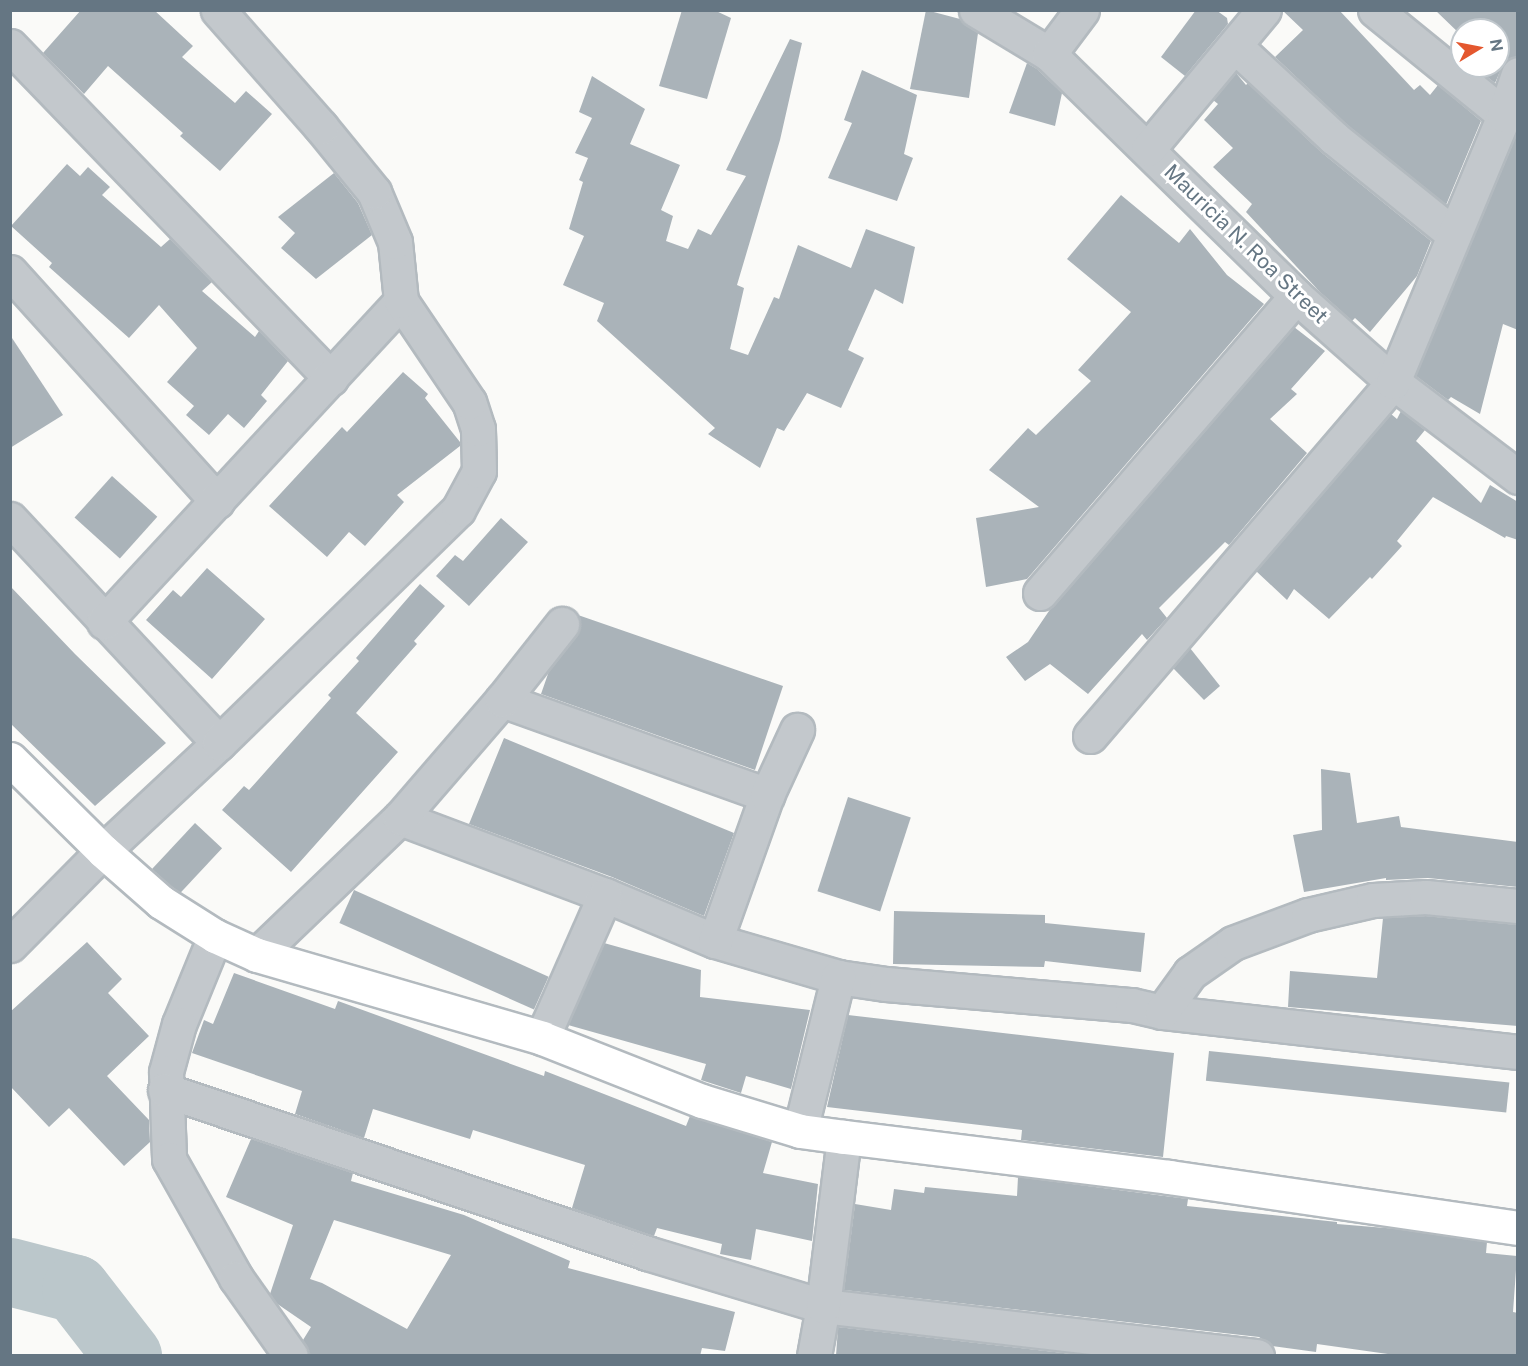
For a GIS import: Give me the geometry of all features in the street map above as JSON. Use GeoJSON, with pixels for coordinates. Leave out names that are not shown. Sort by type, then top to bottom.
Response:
{"type":"FeatureCollection","features":[{"type":"Feature","properties":{"kind":"street"},"geometry":{"type":"LineString","coordinates":[[10,945],[103,851],[219,743],[458,510],[479,471],[478,429],[469,402],[401,301],[395,242],[374,192],[321,127],[218,10]]}},
{"type":"Feature","properties":{"kind":"street"},"geometry":{"type":"LineString","coordinates":[[1049,54],[1082,10]]}},
{"type":"Feature","properties":{"kind":"street"},"geometry":{"type":"LineString","coordinates":[[1148,149],[1264,10]]}},
{"type":"Feature","properties":{"kind":"street"},"geometry":{"type":"LineString","coordinates":[[1375,10],[1504,115]]}},
{"type":"Feature","properties":{"kind":"street","name":"Mauricia N. Roa Street"},"geometry":{"type":"LineString","coordinates":[[983,13],[1049,54],[1296,296],[1393,382],[1518,477]]}},
{"type":"Feature","properties":{"kind":"street"},"geometry":{"type":"LineString","coordinates":[[10,46],[331,378]]}},
{"type":"Feature","properties":{"kind":"street"},"geometry":{"type":"LineString","coordinates":[[1235,46],[1334,138],[1454,235]]}},
{"type":"Feature","properties":{"kind":"street"},"geometry":{"type":"LineString","coordinates":[[1090,736],[1393,382],[1504,115],[1518,74]]}},
{"type":"Feature","properties":{"kind":"street"},"geometry":{"type":"LineString","coordinates":[[10,272],[218,501]]}},
{"type":"Feature","properties":{"kind":"street"},"geometry":{"type":"LineString","coordinates":[[1040,593],[1296,296]]}},
{"type":"Feature","properties":{"kind":"street"},"geometry":{"type":"LineString","coordinates":[[104,622],[401,301]]}},
{"type":"Feature","properties":{"kind":"street"},"geometry":{"type":"LineString","coordinates":[[10,519],[219,743]]}},
{"type":"Feature","properties":{"kind":"street"},"geometry":{"type":"LineString","coordinates":[[257,955],[400,818],[502,700],[562,624]]}},
{"type":"Feature","properties":{"kind":"street"},"geometry":{"type":"LineString","coordinates":[[502,700],[767,795]]}},
{"type":"Feature","properties":{"kind":"street"},"geometry":{"type":"LineString","coordinates":[[715,941],[767,795],[797,730]]}},
{"type":"Feature","properties":{"kind":"street"},"geometry":{"type":"LineString","coordinates":[[10,759],[103,851],[161,902],[214,936],[257,955],[542,1038],[702,1101],[800,1131],[1169,1177],[1518,1228]]}},
{"type":"Feature","properties":{"kind":"street"},"geometry":{"type":"LineString","coordinates":[[400,818],[605,895],[715,941],[838,977],[886,984],[1132,1005],[1162,1012],[1518,1052]]}},
{"type":"Feature","properties":{"kind":"street"},"geometry":{"type":"LineString","coordinates":[[542,1038],[605,895]]}},
{"type":"Feature","properties":{"kind":"street"},"geometry":{"type":"LineString","coordinates":[[1162,1012],[1190,973],[1233,943],[1308,915],[1373,900],[1426,897],[1518,906]]}},
{"type":"Feature","properties":{"kind":"street"},"geometry":{"type":"LineString","coordinates":[[214,936],[179,1024],[166,1072],[169,1159],[236,1278],[291,1356]]}},
{"type":"Feature","properties":{"kind":"street"},"geometry":{"type":"LineString","coordinates":[[800,1131],[838,977]]}},
{"type":"Feature","properties":{"kind":"street"},"geometry":{"type":"LineString","coordinates":[[165,1090],[647,1253],[823,1305],[1257,1356]]}},
{"type":"Feature","properties":{"kind":"street"},"geometry":{"type":"LineString","coordinates":[[814,1356],[823,1305],[844,1137]]}},
{"type":"Feature","properties":{"kind":"building"},"geometry":{"type":"Polygon","coordinates":[[[81,10],[154,10],[193,46],[182,57],[235,103],[246,91],[272,114],[220,171],[180,136],[183,133],[108,66],[84,94],[43,53],[81,10]]]}},
{"type":"Feature","properties":{"kind":"building"},"geometry":{"type":"Polygon","coordinates":[[[682,10],[714,10],[731,18],[707,99],[659,86],[682,10]]]}},
{"type":"Feature","properties":{"kind":"building"},"geometry":{"type":"Polygon","coordinates":[[[926,10],[960,19],[978,33],[969,98],[910,89],[926,10]]]}},
{"type":"Feature","properties":{"kind":"building"},"geometry":{"type":"Polygon","coordinates":[[[1196,10],[1216,10],[1227,18],[1228,24],[1185,76],[1161,57],[1196,10]]]}},
{"type":"Feature","properties":{"kind":"building"},"geometry":{"type":"Polygon","coordinates":[[[1282,10],[1339,10],[1414,90],[1420,85],[1430,95],[1438,85],[1481,121],[1446,205],[1346,124],[1275,57],[1303,30],[1282,10]]]}},
{"type":"Feature","properties":{"kind":"building"},"geometry":{"type":"Polygon","coordinates":[[[1435,10],[1518,10],[1518,56],[1510,58],[1510,18],[1450,18],[1450,24],[1435,10]]]}},
{"type":"Feature","properties":{"kind":"building"},"geometry":{"type":"Polygon","coordinates":[[[790,39],[802,43],[780,140],[737,285],[744,288],[730,349],[748,355],[774,297],[779,299],[798,245],[851,268],[866,229],[915,247],[903,304],[875,289],[848,350],[864,358],[841,408],[807,393],[784,431],[777,428],[760,468],[708,434],[715,428],[597,321],[604,303],[563,285],[584,236],[569,229],[583,182],[579,180],[588,158],[575,153],[592,118],[579,112],[592,76],[645,109],[630,144],[680,165],[661,210],[673,216],[666,241],[688,249],[698,229],[711,235],[746,176],[726,170],[790,39]]]}},
{"type":"Feature","properties":{"kind":"building"},"geometry":{"type":"Polygon","coordinates":[[[1027,63],[1037,69],[1062,93],[1055,126],[1009,113],[1027,63]]]}},
{"type":"Feature","properties":{"kind":"building"},"geometry":{"type":"Polygon","coordinates":[[[862,70],[917,95],[904,154],[913,158],[897,201],[828,178],[852,123],[844,120],[862,70]]]}},
{"type":"Feature","properties":{"kind":"building"},"geometry":{"type":"Polygon","coordinates":[[[1236,73],[1246,85],[1248,83],[1321,152],[1431,241],[1417,276],[1370,332],[1355,318],[1352,321],[1320,292],[1246,212],[1252,204],[1213,167],[1233,148],[1204,120],[1218,104],[1213,100],[1236,73]]]}},
{"type":"Feature","properties":{"kind":"building"},"geometry":{"type":"Polygon","coordinates":[[[1518,131],[1518,330],[1503,324],[1480,414],[1451,397],[1448,400],[1416,376],[1518,131]]]}},
{"type":"Feature","properties":{"kind":"building"},"geometry":{"type":"Polygon","coordinates":[[[67,164],[80,176],[88,167],[110,187],[102,195],[161,247],[170,239],[212,282],[202,291],[255,337],[259,331],[288,361],[261,395],[267,401],[244,428],[228,414],[209,435],[186,415],[194,406],[167,382],[197,348],[159,305],[129,338],[49,267],[52,263],[11,226],[67,164]]]}},
{"type":"Feature","properties":{"kind":"building"},"geometry":{"type":"Polygon","coordinates":[[[334,173],[358,203],[372,235],[316,279],[281,248],[295,233],[278,217],[334,173]]]}},
{"type":"Feature","properties":{"kind":"building"},"geometry":{"type":"Polygon","coordinates":[[[1121,195],[1179,243],[1190,229],[1227,275],[1264,304],[1027,579],[986,587],[976,518],[1039,507],[989,470],[1028,428],[1036,435],[1091,381],[1078,370],[1131,312],[1067,259],[1121,195]]]}},
{"type":"Feature","properties":{"kind":"building"},"geometry":{"type":"Polygon","coordinates":[[[1294,327],[1325,351],[1291,389],[1297,394],[1270,419],[1307,453],[1229,545],[1225,542],[1159,608],[1167,618],[1147,640],[1142,634],[1088,694],[1050,664],[1025,681],[1006,657],[1028,642],[1051,608],[1294,327]]]}},
{"type":"Feature","properties":{"kind":"building"},"geometry":{"type":"Polygon","coordinates":[[[10,335],[63,415],[10,448],[10,335]]]}},
{"type":"Feature","properties":{"kind":"building"},"geometry":{"type":"Polygon","coordinates":[[[403,372],[428,394],[425,398],[460,442],[460,446],[397,495],[404,502],[365,546],[349,532],[327,557],[269,506],[342,427],[347,432],[403,372]]]}},
{"type":"Feature","properties":{"kind":"building"},"geometry":{"type":"Polygon","coordinates":[[[1401,411],[1425,430],[1416,441],[1481,503],[1490,485],[1518,502],[1518,540],[1506,536],[1505,538],[1433,497],[1397,541],[1402,546],[1372,579],[1370,577],[1329,619],[1294,589],[1287,600],[1256,571],[1391,414],[1397,419],[1401,411]]]}},
{"type":"Feature","properties":{"kind":"building"},"geometry":{"type":"Polygon","coordinates":[[[112,476],[157,517],[120,558],[75,518],[112,476]]]}},
{"type":"Feature","properties":{"kind":"building"},"geometry":{"type":"Polygon","coordinates":[[[501,518],[528,542],[469,606],[436,576],[455,555],[463,561],[501,518]]]}},
{"type":"Feature","properties":{"kind":"building"},"geometry":{"type":"Polygon","coordinates":[[[207,568],[265,619],[212,679],[146,620],[173,590],[181,597],[207,568]]]}},
{"type":"Feature","properties":{"kind":"building"},"geometry":{"type":"Polygon","coordinates":[[[420,584],[445,606],[414,641],[417,644],[356,713],[398,752],[291,872],[222,810],[244,786],[249,790],[331,698],[328,695],[359,661],[356,658],[420,584]]]}},
{"type":"Feature","properties":{"kind":"building"},"geometry":{"type":"Polygon","coordinates":[[[10,586],[75,654],[166,743],[95,806],[10,723],[10,586]]]}},
{"type":"Feature","properties":{"kind":"building"},"geometry":{"type":"Polygon","coordinates":[[[578,615],[783,686],[755,770],[541,694],[549,671],[577,635],[581,626],[578,615]]]}},
{"type":"Feature","properties":{"kind":"building"},"geometry":{"type":"Polygon","coordinates":[[[1190,648],[1220,686],[1204,700],[1173,668],[1190,648]]]}},
{"type":"Feature","properties":{"kind":"building"},"geometry":{"type":"Polygon","coordinates":[[[504,738],[734,833],[704,916],[612,877],[469,824],[504,738]]]}},
{"type":"Feature","properties":{"kind":"building"},"geometry":{"type":"Polygon","coordinates":[[[1321,769],[1350,773],[1357,823],[1399,816],[1401,827],[1518,842],[1518,887],[1428,878],[1386,880],[1386,878],[1304,892],[1293,835],[1322,830],[1321,769]]]}},
{"type":"Feature","properties":{"kind":"building"},"geometry":{"type":"Polygon","coordinates":[[[848,797],[911,817],[880,912],[817,891],[848,797]]]}},
{"type":"Feature","properties":{"kind":"building"},"geometry":{"type":"Polygon","coordinates":[[[195,823],[222,848],[179,894],[152,869],[195,823]]]}},
{"type":"Feature","properties":{"kind":"building"},"geometry":{"type":"Polygon","coordinates":[[[354,890],[549,977],[534,1010],[339,923],[354,890]]]}},
{"type":"Feature","properties":{"kind":"building"},"geometry":{"type":"Polygon","coordinates":[[[894,911],[1045,915],[1045,923],[1145,933],[1141,972],[1045,961],[1044,967],[893,964],[894,911]]]}},
{"type":"Feature","properties":{"kind":"building"},"geometry":{"type":"Polygon","coordinates":[[[1426,916],[1518,925],[1518,1026],[1288,1007],[1290,971],[1377,978],[1383,918],[1426,916]]]}},
{"type":"Feature","properties":{"kind":"building"},"geometry":{"type":"Polygon","coordinates":[[[87,942],[122,979],[108,993],[149,1036],[107,1076],[149,1120],[150,1142],[124,1166],[69,1108],[49,1127],[10,1086],[10,1012],[87,942]]]}},
{"type":"Feature","properties":{"kind":"building"},"geometry":{"type":"Polygon","coordinates":[[[604,943],[701,970],[700,997],[810,1010],[791,1089],[746,1076],[741,1093],[701,1080],[706,1064],[568,1025],[604,943]]]}},
{"type":"Feature","properties":{"kind":"building"},"geometry":{"type":"Polygon","coordinates":[[[234,973],[335,1009],[338,1001],[544,1076],[545,1071],[686,1126],[690,1116],[772,1142],[763,1173],[818,1184],[812,1241],[756,1229],[751,1260],[720,1254],[722,1244],[657,1228],[654,1236],[572,1208],[585,1165],[473,1130],[470,1139],[373,1109],[364,1138],[295,1114],[302,1091],[192,1053],[204,1020],[213,1024],[234,973]]]}},
{"type":"Feature","properties":{"kind":"building"},"geometry":{"type":"Polygon","coordinates":[[[848,1015],[1174,1053],[1163,1157],[1021,1140],[1022,1130],[827,1107],[848,1015]]]}},
{"type":"Feature","properties":{"kind":"building"},"geometry":{"type":"Polygon","coordinates":[[[1209,1051],[1509,1083],[1506,1112],[1206,1081],[1209,1051]]]}},
{"type":"Feature","properties":{"kind":"building"},"geometry":{"type":"Polygon","coordinates":[[[251,1139],[353,1173],[351,1181],[464,1215],[570,1261],[568,1268],[735,1312],[725,1351],[702,1348],[700,1356],[310,1356],[303,1340],[311,1327],[276,1303],[270,1294],[293,1225],[226,1197],[251,1139]],[[334,1220],[310,1279],[322,1283],[407,1329],[451,1255],[334,1220]]]}},
{"type":"Feature","properties":{"kind":"building"},"geometry":{"type":"Polygon","coordinates":[[[1018,1177],[1188,1199],[1187,1206],[1398,1229],[1487,1242],[1486,1253],[1517,1256],[1513,1312],[1518,1313],[1518,1356],[1402,1356],[1317,1344],[1316,1352],[1272,1346],[1259,1337],[844,1290],[855,1204],[891,1210],[894,1189],[924,1193],[925,1187],[1017,1196],[1018,1177]]]}},
{"type":"Feature","properties":{"kind":"building"},"geometry":{"type":"Polygon","coordinates":[[[838,1327],[1089,1356],[836,1356],[838,1327]]]}},
{"type":"Feature","properties":{"kind":"waterway"},"geometry":{"type":"LineString","coordinates":[[10,1272],[76,1289],[128,1356]]}}]}
